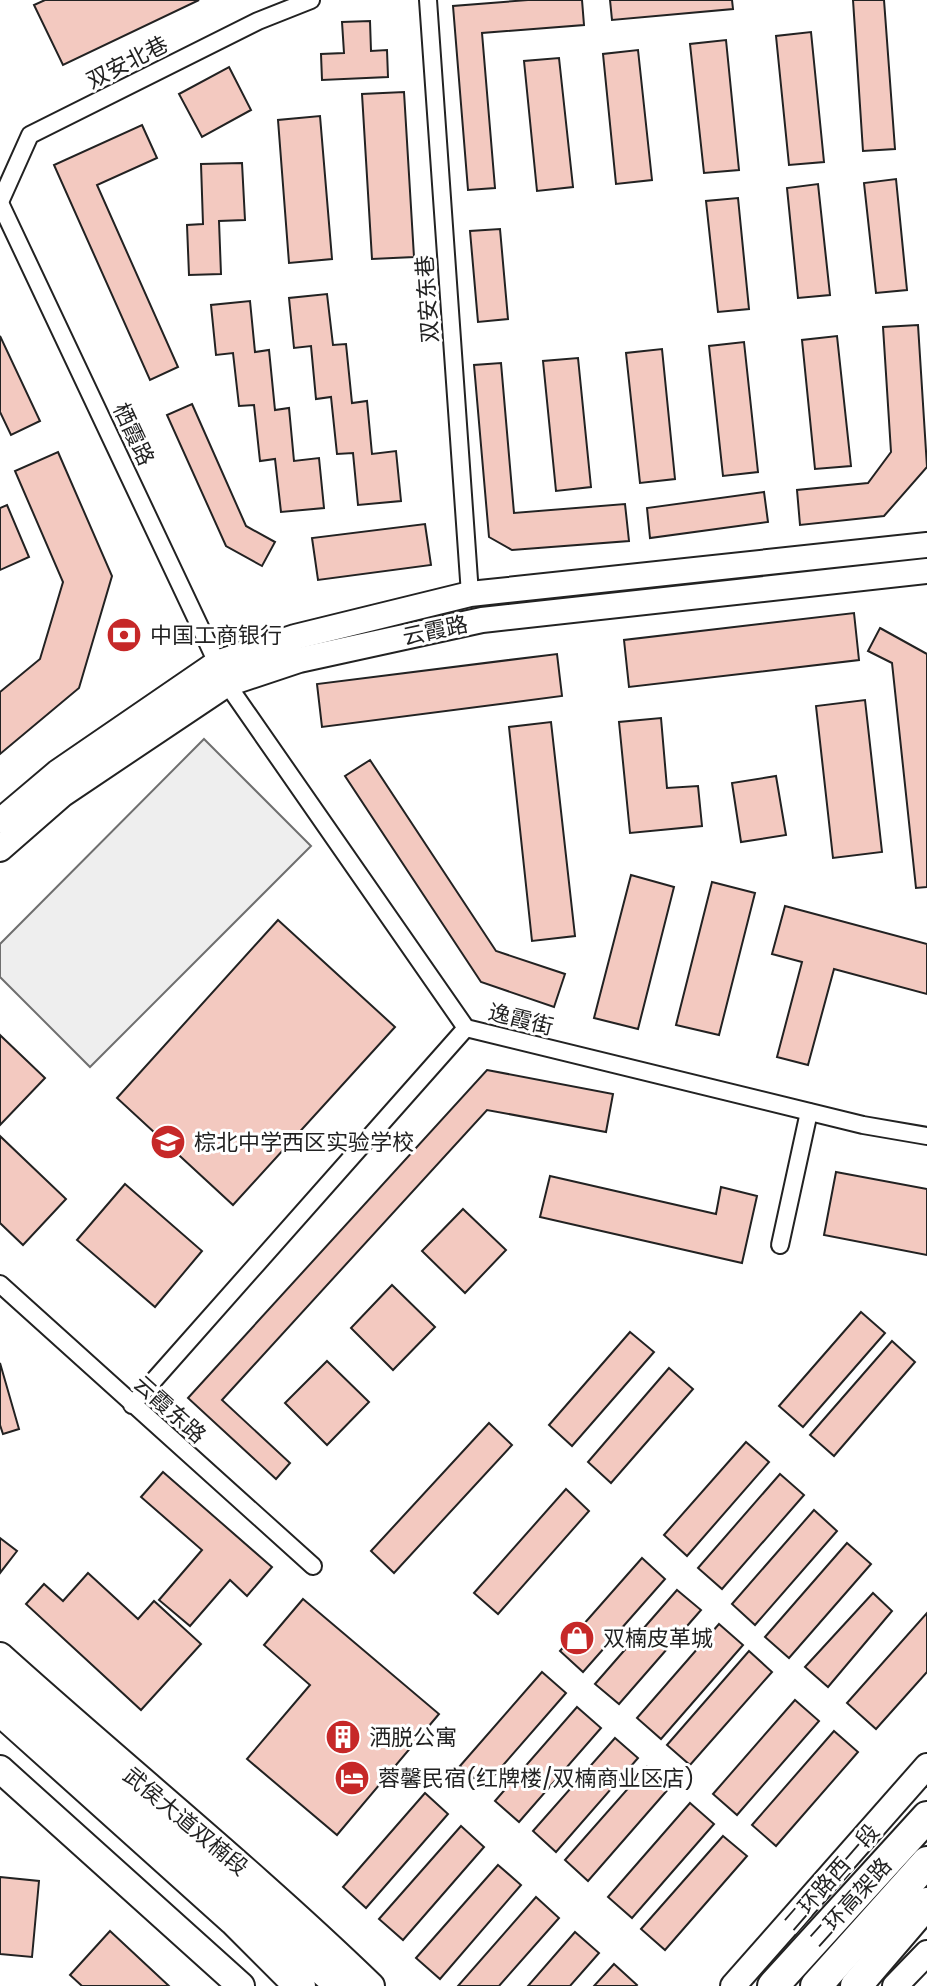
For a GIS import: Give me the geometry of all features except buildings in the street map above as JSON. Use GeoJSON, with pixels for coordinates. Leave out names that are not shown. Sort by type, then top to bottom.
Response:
{"type":"FeatureCollection","features":[{"type":"Feature","properties":{"kind":"highway"},"geometry":{"type":"LineString","coordinates":[[0,1680],[341,1986]]}},
{"type":"Feature","properties":{"kind":"highway"},"geometry":{"type":"LineString","coordinates":[[0,1710],[234,1920],[300,1986]]}},
{"type":"Feature","properties":{"kind":"highway","name":"二环高架路"},"geometry":{"type":"LineString","coordinates":[[773,1986],[927,1817]]}},
{"type":"Feature","properties":{"kind":"highway","name":"二环高架路"},"geometry":{"type":"LineString","coordinates":[[816,1986],[927,1862]]}},
{"type":"Feature","properties":{"kind":"highway"},"geometry":{"type":"LineString","coordinates":[[856,1986],[927,1903]]}},
{"type":"Feature","properties":{"kind":"main road","name":"武侯大道双楠段"},"geometry":{"type":"LineString","coordinates":[[0,1656],[127,1771],[302,1918],[371,1986]]}},
{"type":"Feature","properties":{"kind":"main road"},"geometry":{"type":"LineString","coordinates":[[0,1769],[241,1986]]}},
{"type":"Feature","properties":{"kind":"street","name":"双安北巷"},"geometry":{"type":"LineString","coordinates":[[0,202],[30,135],[258,21],[311,0]]}},
{"type":"Feature","properties":{"kind":"street","name":"双安东巷"},"geometry":{"type":"LineString","coordinates":[[428,0],[470,594]]}},
{"type":"Feature","properties":{"kind":"street","name":"栖霞路"},"geometry":{"type":"LineString","coordinates":[[0,202],[222,673]]}},
{"type":"Feature","properties":{"kind":"street"},"geometry":{"type":"LineString","coordinates":[[0,821],[58,772],[222,673],[295,637],[470,594],[927,545]]}},
{"type":"Feature","properties":{"kind":"street","name":"云霞路"},"geometry":{"type":"LineString","coordinates":[[0,849],[63,794],[222,673],[299,660],[482,620],[927,571]]}},
{"type":"Feature","properties":{"kind":"street","name":"逸霞街"},"geometry":{"type":"LineString","coordinates":[[222,673],[466,1028],[809,1112],[927,1136]]}},
{"type":"Feature","properties":{"kind":"street"},"geometry":{"type":"LineString","coordinates":[[132,1405],[466,1028]]}},
{"type":"Feature","properties":{"kind":"street"},"geometry":{"type":"LineString","coordinates":[[780,1245],[809,1112]]}},
{"type":"Feature","properties":{"kind":"street","name":"云霞东路"},"geometry":{"type":"LineString","coordinates":[[0,1284],[313,1566]]}},
{"type":"Feature","properties":{"kind":"street","name":"二环路西一段"},"geometry":{"type":"LineString","coordinates":[[733,1986],[927,1766]]}},
{"type":"Feature","properties":{"kind":"street"},"geometry":{"type":"LineString","coordinates":[[895,1986],[927,1953]]}},
{"type":"Feature","properties":{"kind":"shaded area"},"geometry":{"type":"Polygon","coordinates":[[[204,739],[311,846],[90,1067],[0,977],[0,944],[204,739]]]}},
{"type":"Feature","properties":{"kind":"place","name":"中国工商银行"},"geometry":{"type":"Point","coordinates":[124,635]}},
{"type":"Feature","properties":{"kind":"place","name":"棕北中学西区实验学校"},"geometry":{"type":"Point","coordinates":[168,1142]}},
{"type":"Feature","properties":{"kind":"place","name":"双楠皮革城"},"geometry":{"type":"Point","coordinates":[577,1638]}},
{"type":"Feature","properties":{"kind":"place","name":"洒脱公寓"},"geometry":{"type":"Point","coordinates":[343,1737]}},
{"type":"Feature","properties":{"kind":"place","name":"蓉馨民宿(红牌楼/双楠商业区店)"},"geometry":{"type":"Point","coordinates":[352,1778]}}]}
